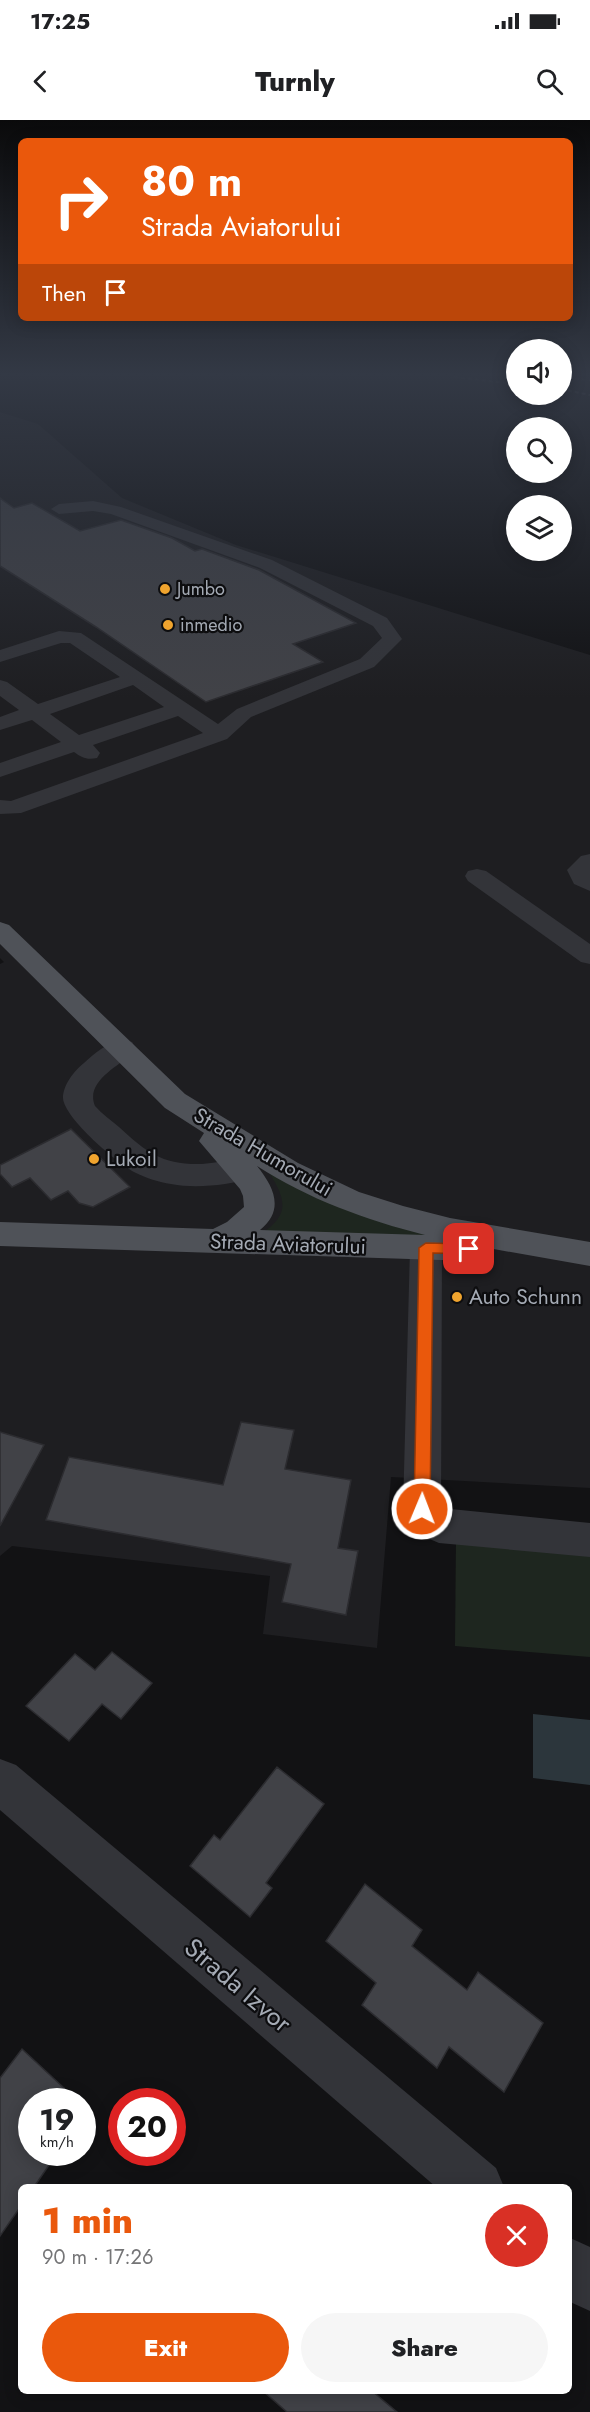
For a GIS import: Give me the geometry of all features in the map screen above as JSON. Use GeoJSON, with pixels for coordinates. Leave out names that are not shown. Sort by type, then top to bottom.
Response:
{"type":"FeatureCollection","features":[{"type":"Feature","properties":{"kind":"main road","name":"Strada Humorului"},"geometry":{"type":"LineString","coordinates":[[0,930],[175,1101],[287,1171],[348,1200],[399,1217],[450,1230],[583,1253]]}},
{"type":"Feature","properties":{"kind":"main road"},"geometry":{"type":"LineString","coordinates":[[175,1101],[242,1170],[260,1196],[260,1206],[248,1226],[214,1242]]}},
{"type":"Feature","properties":{"kind":"main road","name":"Strada Aviatorului"},"geometry":{"type":"LineString","coordinates":[[0,1234],[583,1253]]}},
{"type":"Feature","properties":{"kind":"street"},"geometry":{"type":"LineString","coordinates":[[0,807],[14,808],[107,767],[211,729],[244,713],[367,663],[392,639],[380,622],[266,564],[115,510],[93,506],[59,509]]}},
{"type":"Feature","properties":{"kind":"street"},"geometry":{"type":"LineString","coordinates":[[0,656],[68,635],[74,637],[211,729]]}},
{"type":"Feature","properties":{"kind":"street"},"geometry":{"type":"LineString","coordinates":[[72,656],[93,650]]}},
{"type":"Feature","properties":{"kind":"street"},"geometry":{"type":"LineString","coordinates":[[91,670],[113,663]]}},
{"type":"Feature","properties":{"kind":"street"},"geometry":{"type":"LineString","coordinates":[[3,690],[21,673]]}},
{"type":"Feature","properties":{"kind":"street"},"geometry":{"type":"LineString","coordinates":[[0,724],[135,678]]}},
{"type":"Feature","properties":{"kind":"street"},"geometry":{"type":"LineString","coordinates":[[3,690],[35,689]]}},
{"type":"Feature","properties":{"kind":"street"},"geometry":{"type":"LineString","coordinates":[[3,690],[107,767]]}},
{"type":"Feature","properties":{"kind":"street"},"geometry":{"type":"LineString","coordinates":[[135,701],[158,693]]}},
{"type":"Feature","properties":{"kind":"street"},"geometry":{"type":"LineString","coordinates":[[0,770],[180,708]]}},
{"type":"Feature","properties":{"kind":"street"},"geometry":{"type":"LineString","coordinates":[[33,735],[78,720]]}},
{"type":"Feature","properties":{"kind":"street"},"geometry":{"type":"LineString","coordinates":[[0,796],[107,767]]}},
{"type":"Feature","properties":{"kind":"street"},"geometry":{"type":"LineString","coordinates":[[590,861],[579,870],[583,879],[590,884]]}},
{"type":"Feature","properties":{"kind":"street"},"geometry":{"type":"LineString","coordinates":[[477,876],[590,956]]}},
{"type":"Feature","properties":{"kind":"street"},"geometry":{"type":"LineString","coordinates":[[122,1048],[84,1080],[77,1094],[80,1107],[94,1122],[145,1165],[162,1171],[187,1175],[242,1170]]}},
{"type":"Feature","properties":{"kind":"street"},"geometry":{"type":"LineString","coordinates":[[426,1248],[422,1509],[427,1520],[439,1526],[590,1540]]}},
{"type":"Feature","properties":{"kind":"street","name":"Strada Izvor"},"geometry":{"type":"LineString","coordinates":[[0,1780],[473,2184]]}},
{"type":"Feature","properties":{"kind":"street"},"geometry":{"type":"LineString","coordinates":[[572,2267],[590,2283]]}},
{"type":"Feature","properties":{"kind":"shaded area"},"geometry":{"type":"Polygon","coordinates":[[[0,484],[106,484],[122,498],[236,545],[590,655],[590,1488],[391,1477],[377,1648],[263,1634],[270,1576],[12,1546],[0,1556],[0,964],[4,962],[0,958],[0,484]]]}},
{"type":"Feature","properties":{"kind":"shaded area"},"geometry":{"type":"Polygon","coordinates":[[[268,1171],[439,1236],[256,1237],[275,1223],[282,1208],[280,1192],[268,1171]]]}},
{"type":"Feature","properties":{"kind":"shaded area"},"geometry":{"type":"Polygon","coordinates":[[[456,1537],[590,1547],[590,1657],[455,1646],[456,1537]]]}},
{"type":"Feature","properties":{"kind":"shaded area"},"geometry":{"type":"Polygon","coordinates":[[[533,1714],[590,1720],[590,1785],[533,1778],[533,1714]]]}},
{"type":"Feature","properties":{"kind":"building","name":"Jumbo"},"geometry":{"type":"Polygon","coordinates":[[[0,498],[14,508],[32,503],[80,531],[121,520],[172,538],[195,551],[202,549],[259,570],[356,623],[293,644],[323,662],[206,702],[96,627],[0,566],[0,498]]]}},
{"type":"Feature","properties":{"kind":"building"},"geometry":{"type":"Polygon","coordinates":[[[71,1129],[130,1187],[93,1207],[79,1203],[68,1191],[51,1200],[30,1178],[12,1187],[0,1174],[0,1165],[71,1129]]]}},
{"type":"Feature","properties":{"kind":"building"},"geometry":{"type":"Polygon","coordinates":[[[241,1422],[294,1430],[285,1469],[351,1480],[338,1548],[358,1551],[346,1615],[282,1602],[291,1564],[46,1520],[69,1457],[223,1485],[241,1422]]]}},
{"type":"Feature","properties":{"kind":"building"},"geometry":{"type":"Polygon","coordinates":[[[0,1432],[44,1445],[0,1526],[0,1432]]]}},
{"type":"Feature","properties":{"kind":"building"},"geometry":{"type":"Polygon","coordinates":[[[112,1652],[152,1683],[121,1719],[102,1704],[69,1741],[26,1706],[75,1654],[95,1670],[112,1652]]]}},
{"type":"Feature","properties":{"kind":"building"},"geometry":{"type":"Polygon","coordinates":[[[277,1767],[324,1804],[266,1883],[272,1888],[250,1917],[190,1866],[214,1835],[220,1840],[277,1767]]]}},
{"type":"Feature","properties":{"kind":"building"},"geometry":{"type":"Polygon","coordinates":[[[365,1884],[422,1930],[412,1946],[467,1990],[478,1972],[543,2023],[504,2092],[449,2047],[437,2068],[362,2005],[376,1983],[326,1941],[365,1884]]]}},
{"type":"Feature","properties":{"kind":"building"},"geometry":{"type":"Polygon","coordinates":[[[22,2049],[64,2088],[18,2088],[18,2166],[48,2166],[36,2184],[18,2184],[18,2210],[0,2236],[0,2078],[22,2049]]]}},
{"type":"Feature","properties":{"kind":"building"},"geometry":{"type":"Polygon","coordinates":[[[266,2394],[376,2394],[397,2412],[287,2412],[266,2394]]]}},
{"type":"Feature","properties":{"kind":"place","name":"Jumbo"},"geometry":{"type":"Point","coordinates":[165,589]}},
{"type":"Feature","properties":{"kind":"place","name":"inmedio"},"geometry":{"type":"Point","coordinates":[168,625]}},
{"type":"Feature","properties":{"kind":"place","name":"Lukoil"},"geometry":{"type":"Point","coordinates":[94,1159]}},
{"type":"Feature","properties":{"kind":"place","name":"Auto Schunn"},"geometry":{"type":"Point","coordinates":[457,1297]}},
{"type":"Feature","properties":{"kind":"route"},"geometry":{"type":"LineString","coordinates":[[422,1509],[426,1248],[469,1249]]}}]}
